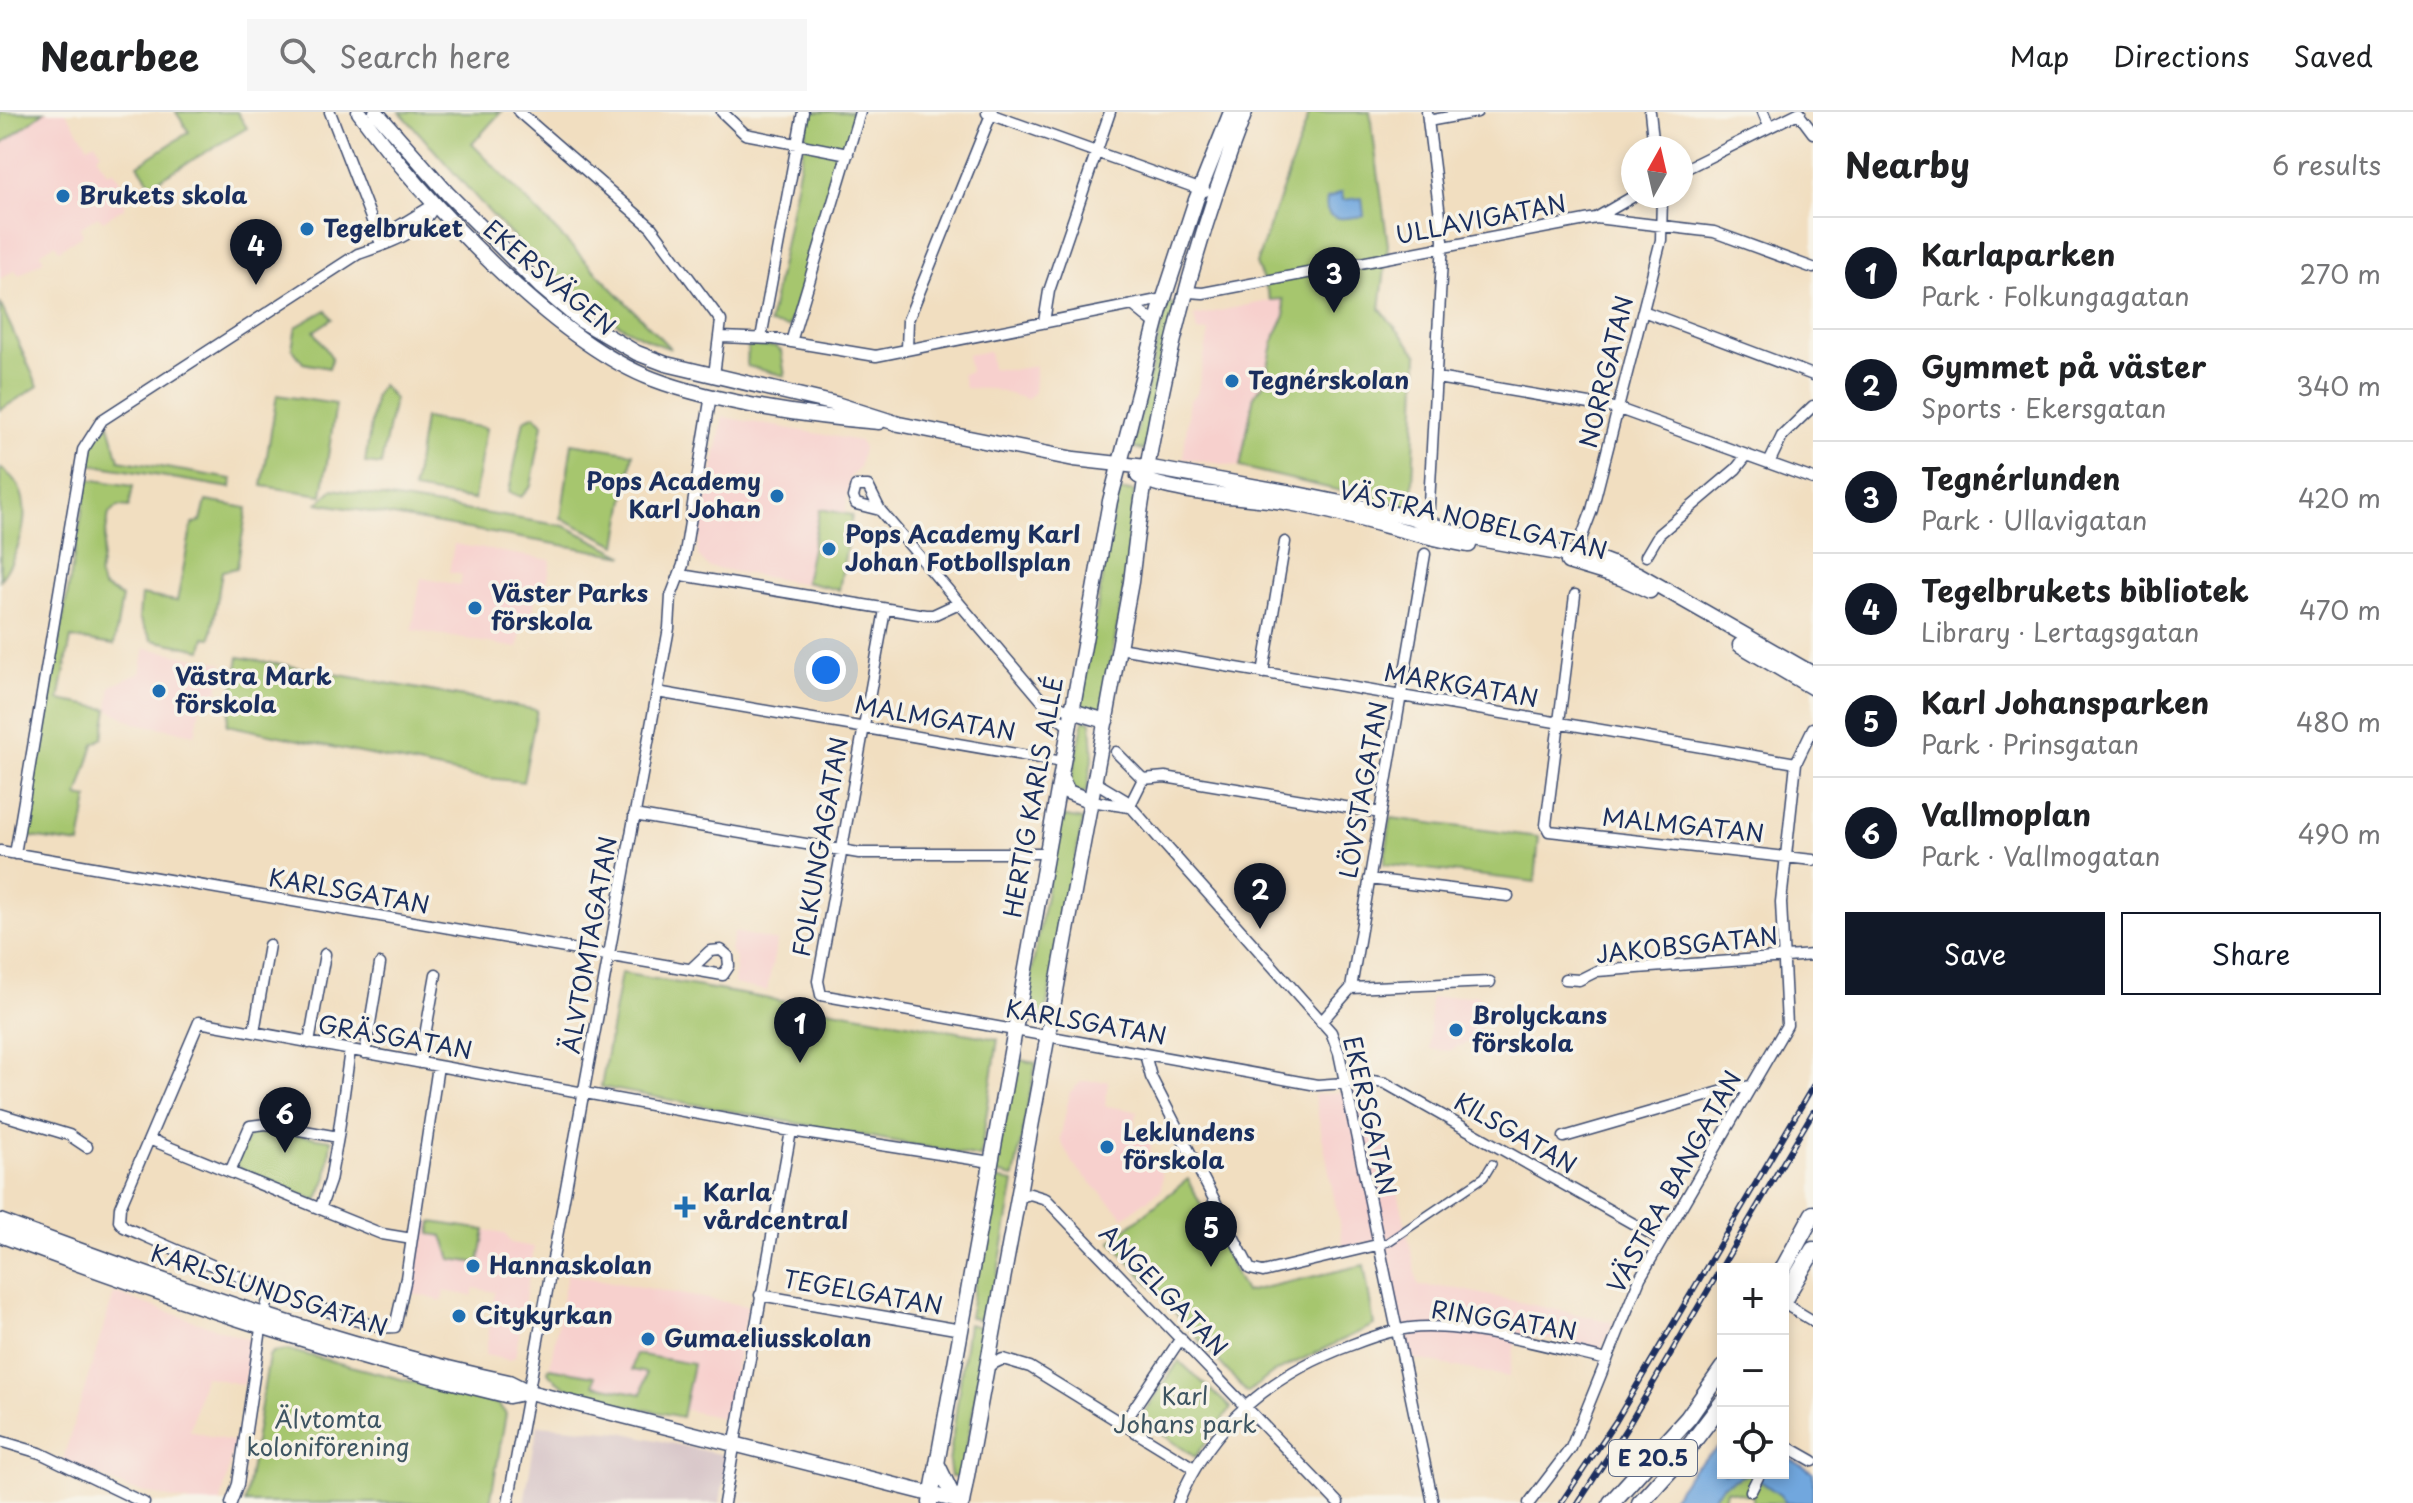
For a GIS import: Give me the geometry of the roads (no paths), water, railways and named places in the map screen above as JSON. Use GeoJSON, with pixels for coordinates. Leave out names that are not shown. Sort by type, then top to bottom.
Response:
{"type":"FeatureCollection","features":[{"type":"Feature","properties":{"kind":"main road","name":"EKERSVÄGEN"},"geometry":{"type":"LineString","coordinates":[[359,112],[435,204],[507,277],[618,363],[651,379],[711,395]]}},
{"type":"Feature","properties":{"kind":"main road","name":"EKERSVÄGEN"},"geometry":{"type":"LineString","coordinates":[[376,112],[448,194],[541,287],[580,320],[637,353],[714,375]]}},
{"type":"Feature","properties":{"kind":"main road","name":"HERTIG KARLS ALLÉ"},"geometry":{"type":"LineString","coordinates":[[964,1503],[1046,1036],[1131,582],[1144,473],[1188,292],[1207,192],[1231,112]]}},
{"type":"Feature","properties":{"kind":"main road","name":"HERTIG KARLS ALLÉ"},"geometry":{"type":"LineString","coordinates":[[934,1500],[937,1463],[1110,501],[1163,299],[1207,192],[1245,112]]}},
{"type":"Feature","properties":{"kind":"main road"},"geometry":{"type":"LineString","coordinates":[[435,204],[448,194]]}},
{"type":"Feature","properties":{"kind":"main road"},"geometry":{"type":"LineString","coordinates":[[899,424],[836,404],[714,375],[711,395],[857,421],[899,424],[1144,473]]}},
{"type":"Feature","properties":{"kind":"main road","name":"VÄSTRA NOBELGATAN"},"geometry":{"type":"LineString","coordinates":[[1144,473],[1428,523],[1468,537],[1604,561],[1638,574],[1813,674]]}},
{"type":"Feature","properties":{"kind":"main road","name":"VÄSTRA NOBELGATAN"},"geometry":{"type":"LineString","coordinates":[[1144,473],[1193,490],[1287,502],[1446,541],[1601,571],[1652,592],[1813,688]]}},
{"type":"Feature","properties":{"kind":"main road"},"geometry":{"type":"LineString","coordinates":[[1070,719],[1106,721]]}},
{"type":"Feature","properties":{"kind":"main road"},"geometry":{"type":"LineString","coordinates":[[1061,778],[1068,792],[1091,801]]}},
{"type":"Feature","properties":{"kind":"main road"},"geometry":{"type":"LineString","coordinates":[[1786,1263],[1813,1214]]}},
{"type":"Feature","properties":{"kind":"main road","name":"KARLSLUNDSGATAN"},"geometry":{"type":"LineString","coordinates":[[0,1221],[262,1323]]}},
{"type":"Feature","properties":{"kind":"main road","name":"KARLSLUNDSGATAN"},"geometry":{"type":"LineString","coordinates":[[0,1235],[262,1323],[509,1382],[529,1392],[934,1500],[964,1503]]}},
{"type":"Feature","properties":{"kind":"main road"},"geometry":{"type":"LineString","coordinates":[[1789,1292],[1813,1250]]}},
{"type":"Feature","properties":{"kind":"main road","name":"E 20.5"},"geometry":{"type":"LineString","coordinates":[[1611,1503],[1688,1418],[1717,1377]]}},
{"type":"Feature","properties":{"kind":"main road","name":"E 20.5"},"geometry":{"type":"LineString","coordinates":[[1640,1503],[1679,1460],[1719,1407]]}},
{"type":"Feature","properties":{"kind":"main road"},"geometry":{"type":"LineString","coordinates":[[937,1463],[952,1494],[964,1503]]}},
{"type":"Feature","properties":{"kind":"street"},"geometry":{"type":"LineString","coordinates":[[722,112],[745,134],[848,154]]}},
{"type":"Feature","properties":{"kind":"street"},"geometry":{"type":"LineString","coordinates":[[761,338],[803,112]]}},
{"type":"Feature","properties":{"kind":"street"},"geometry":{"type":"LineString","coordinates":[[791,342],[860,112]]}},
{"type":"Feature","properties":{"kind":"street"},"geometry":{"type":"LineString","coordinates":[[1044,322],[1049,291],[1094,151],[1110,112]]}},
{"type":"Feature","properties":{"kind":"street"},"geometry":{"type":"LineString","coordinates":[[1428,523],[1443,247],[1428,117],[1477,112]]}},
{"type":"Feature","properties":{"kind":"street"},"geometry":{"type":"LineString","coordinates":[[1650,112],[1653,136]]}},
{"type":"Feature","properties":{"kind":"street"},"geometry":{"type":"LineString","coordinates":[[1763,112],[1769,126]]}},
{"type":"Feature","properties":{"kind":"street"},"geometry":{"type":"LineString","coordinates":[[1693,165],[1799,112],[1813,133]]}},
{"type":"Feature","properties":{"kind":"street"},"geometry":{"type":"LineString","coordinates":[[522,113],[651,227],[721,321],[714,375]]}},
{"type":"Feature","properties":{"kind":"street"},"geometry":{"type":"LineString","coordinates":[[907,349],[908,320],[989,113],[1207,192]]}},
{"type":"Feature","properties":{"kind":"street"},"geometry":{"type":"LineString","coordinates":[[333,116],[381,244]]}},
{"type":"Feature","properties":{"kind":"street"},"geometry":{"type":"LineString","coordinates":[[15,854],[83,450],[88,438],[102,420],[358,254],[381,244],[389,232],[435,204]]}},
{"type":"Feature","properties":{"kind":"street","name":"ULLAVIGATAN"},"geometry":{"type":"LineString","coordinates":[[1188,292],[1203,293],[1596,218],[1621,204]]}},
{"type":"Feature","properties":{"kind":"street","name":"NORRGATAN"},"geometry":{"type":"LineString","coordinates":[[1575,555],[1587,528],[1619,409],[1662,226],[1662,208]]}},
{"type":"Feature","properties":{"kind":"street"},"geometry":{"type":"LineString","coordinates":[[1596,218],[1714,232],[1813,268]]}},
{"type":"Feature","properties":{"kind":"street"},"geometry":{"type":"LineString","coordinates":[[721,337],[761,338],[876,356],[1163,299]]}},
{"type":"Feature","properties":{"kind":"street"},"geometry":{"type":"LineString","coordinates":[[1135,307],[1156,324]]}},
{"type":"Feature","properties":{"kind":"street"},"geometry":{"type":"LineString","coordinates":[[1643,311],[1813,375]]}},
{"type":"Feature","properties":{"kind":"street"},"geometry":{"type":"LineString","coordinates":[[1437,378],[1619,409],[1813,479]]}},
{"type":"Feature","properties":{"kind":"street","name":"ÄLVTOMTAGATAN"},"geometry":{"type":"LineString","coordinates":[[508,1503],[657,692],[671,596],[681,575],[711,395]]}},
{"type":"Feature","properties":{"kind":"street"},"geometry":{"type":"LineString","coordinates":[[1769,463],[1782,436],[1813,406]]}},
{"type":"Feature","properties":{"kind":"street"},"geometry":{"type":"LineString","coordinates":[[1646,556],[1659,534],[1736,469],[1747,455]]}},
{"type":"Feature","properties":{"kind":"street"},"geometry":{"type":"LineString","coordinates":[[880,510],[1043,699],[1070,719]]}},
{"type":"Feature","properties":{"kind":"street"},"geometry":{"type":"LineString","coordinates":[[1263,673],[1285,542]]}},
{"type":"Feature","properties":{"kind":"street","name":"LÖVSTAGATAN"},"geometry":{"type":"LineString","coordinates":[[1351,988],[1425,554]]}},
{"type":"Feature","properties":{"kind":"street"},"geometry":{"type":"LineString","coordinates":[[681,575],[885,610],[933,615],[959,603]]}},
{"type":"Feature","properties":{"kind":"street"},"geometry":{"type":"LineString","coordinates":[[1557,722],[1575,595]]}},
{"type":"Feature","properties":{"kind":"street","name":"FOLKUNGAGATAN"},"geometry":{"type":"LineString","coordinates":[[821,995],[818,981],[885,610]]}},
{"type":"Feature","properties":{"kind":"street","name":"MARKGATAN"},"geometry":{"type":"LineString","coordinates":[[1119,648],[1796,763]]}},
{"type":"Feature","properties":{"kind":"street","name":"MALMGATAN"},"geometry":{"type":"LineString","coordinates":[[657,692],[1063,762]]}},
{"type":"Feature","properties":{"kind":"street","name":"MALMGATAN"},"geometry":{"type":"LineString","coordinates":[[1557,722],[1546,825],[1549,831],[1813,860]]}},
{"type":"Feature","properties":{"kind":"street"},"geometry":{"type":"LineString","coordinates":[[1785,956],[1781,902],[1796,763],[1813,728]]}},
{"type":"Feature","properties":{"kind":"street"},"geometry":{"type":"LineString","coordinates":[[1116,752],[1143,779]]}},
{"type":"Feature","properties":{"kind":"street"},"geometry":{"type":"LineString","coordinates":[[1143,779],[1165,777],[1381,813]]}},
{"type":"Feature","properties":{"kind":"street"},"geometry":{"type":"LineString","coordinates":[[1091,801],[1129,807],[1143,779]]}},
{"type":"Feature","properties":{"kind":"street","name":"EKERSGATAN"},"geometry":{"type":"LineString","coordinates":[[1095,782],[1125,800],[1331,1032],[1345,1084],[1433,1503]]}},
{"type":"Feature","properties":{"kind":"street"},"geometry":{"type":"LineString","coordinates":[[634,815],[843,850],[1047,853]]}},
{"type":"Feature","properties":{"kind":"street","name":"KARLSGATAN"},"geometry":{"type":"LineString","coordinates":[[0,851],[691,969]]}},
{"type":"Feature","properties":{"kind":"street"},"geometry":{"type":"LineString","coordinates":[[1369,879],[1508,896]]}},
{"type":"Feature","properties":{"kind":"street"},"geometry":{"type":"LineString","coordinates":[[254,1032],[269,945]]}},
{"type":"Feature","properties":{"kind":"street"},"geometry":{"type":"LineString","coordinates":[[309,1043],[325,954]]}},
{"type":"Feature","properties":{"kind":"street","name":"JAKOBSGATAN"},"geometry":{"type":"LineString","coordinates":[[1565,979],[1579,980],[1597,971],[1813,955]]}},
{"type":"Feature","properties":{"kind":"street","name":"VÄSTRA BANGATAN"},"geometry":{"type":"LineString","coordinates":[[1529,1503],[1571,1448],[1640,1278],[1787,1025],[1785,956]]}},
{"type":"Feature","properties":{"kind":"street"},"geometry":{"type":"LineString","coordinates":[[365,1053],[380,964]]}},
{"type":"Feature","properties":{"kind":"street"},"geometry":{"type":"LineString","coordinates":[[420,1063],[436,974]]}},
{"type":"Feature","properties":{"kind":"street"},"geometry":{"type":"LineString","coordinates":[[1321,1022],[1351,988],[1490,982]]}},
{"type":"Feature","properties":{"kind":"street","name":"KARLSGATAN"},"geometry":{"type":"LineString","coordinates":[[821,995],[1317,1085],[1345,1084]]}},
{"type":"Feature","properties":{"kind":"street","name":"GRÄSGATAN"},"geometry":{"type":"LineString","coordinates":[[149,1139],[199,1022],[583,1093]]}},
{"type":"Feature","properties":{"kind":"street"},"geometry":{"type":"LineString","coordinates":[[320,1209],[330,1181],[350,1050]]}},
{"type":"Feature","properties":{"kind":"street"},"geometry":{"type":"LineString","coordinates":[[1145,1054],[1151,1077],[1250,1269],[1263,1272],[1388,1242],[1484,1177],[1492,1164]]}},
{"type":"Feature","properties":{"kind":"street"},"geometry":{"type":"LineString","coordinates":[[412,1239],[382,1234],[149,1139],[120,1207],[119,1221],[124,1227],[364,1323],[395,1327],[399,1324],[412,1239],[438,1066]]}},
{"type":"Feature","properties":{"kind":"street","name":"KILSGATAN"},"geometry":{"type":"LineString","coordinates":[[1345,1084],[1385,1083],[1662,1240]]}},
{"type":"Feature","properties":{"kind":"street"},"geometry":{"type":"LineString","coordinates":[[1564,1137],[1727,1090],[1751,1086]]}},
{"type":"Feature","properties":{"kind":"street"},"geometry":{"type":"LineString","coordinates":[[583,1093],[791,1131],[991,1162]]}},
{"type":"Feature","properties":{"kind":"street"},"geometry":{"type":"LineString","coordinates":[[0,1114],[69,1135],[87,1147]]}},
{"type":"Feature","properties":{"kind":"street"},"geometry":{"type":"LineString","coordinates":[[230,1172],[250,1126],[266,1124],[338,1137]]}},
{"type":"Feature","properties":{"kind":"street"},"geometry":{"type":"LineString","coordinates":[[724,1503],[791,1131]]}},
{"type":"Feature","properties":{"kind":"street","name":"ANGELGATAN"},"geometry":{"type":"LineString","coordinates":[[1017,1198],[1030,1194],[1046,1199],[1338,1503]]}},
{"type":"Feature","properties":{"kind":"street"},"geometry":{"type":"LineString","coordinates":[[231,1503],[238,1484],[262,1323],[271,1288]]}},
{"type":"Feature","properties":{"kind":"street","name":"TEGELGATAN"},"geometry":{"type":"LineString","coordinates":[[760,1295],[961,1330]]}},
{"type":"Feature","properties":{"kind":"street"},"geometry":{"type":"LineString","coordinates":[[1789,1306],[1813,1321]]}},
{"type":"Feature","properties":{"kind":"street","name":"RINGGATAN"},"geometry":{"type":"LineString","coordinates":[[1178,1503],[1194,1468],[1216,1436],[1244,1407],[1305,1363],[1395,1330],[1448,1328],[1607,1360]]}},
{"type":"Feature","properties":{"kind":"street"},"geometry":{"type":"LineString","coordinates":[[1124,1423],[1181,1338]]}},
{"type":"Feature","properties":{"kind":"street"},"geometry":{"type":"LineString","coordinates":[[986,1367],[1003,1359],[1030,1367],[1194,1468]]}},
{"type":"Feature","properties":{"kind":"street"},"geometry":{"type":"LineString","coordinates":[[0,1441],[40,1453],[144,1503]]}},
{"type":"Feature","properties":{"kind":"street"},"geometry":{"type":"LineString","coordinates":[[1789,1447],[1813,1461]]}},
{"type":"Feature","properties":{"kind":"street"},"geometry":{"type":"LineString","coordinates":[[1751,1491],[1757,1479]]}},
{"type":"Feature","properties":{"kind":"water"},"geometry":{"type":"Polygon","coordinates":[[[1342,192],[1343,200],[1362,198],[1364,216],[1337,218],[1328,213],[1327,199],[1342,192]]]}},
{"type":"Feature","properties":{"kind":"water"},"geometry":{"type":"Polygon","coordinates":[[[1717,1449],[1717,1479],[1735,1479],[1724,1484],[1708,1503],[1668,1503],[1694,1468],[1717,1449]]]}},
{"type":"Feature","properties":{"kind":"water"},"geometry":{"type":"Polygon","coordinates":[[[1789,1458],[1813,1473],[1813,1503],[1786,1503],[1757,1479],[1789,1479],[1789,1458]]]}},
{"type":"Feature","properties":{"kind":"railway"},"geometry":{"type":"LineString","coordinates":[[1561,1503],[1616,1421],[1813,1086]]}},
{"type":"Feature","properties":{"kind":"railway"},"geometry":{"type":"LineString","coordinates":[[1578,1503],[1628,1426],[1813,1112]]}},
{"type":"Feature","properties":{"kind":"place","name":"Brukets skola"},"geometry":{"type":"Point","coordinates":[63,196]}},
{"type":"Feature","properties":{"kind":"place","name":"Tegelbruket"},"geometry":{"type":"Point","coordinates":[307,229]}},
{"type":"Feature","properties":{"kind":"place","name":"Tegelbrukets bibliotek"},"geometry":{"type":"Point","coordinates":[256,285]}},
{"type":"Feature","properties":{"kind":"place","name":"Tegnérlunden"},"geometry":{"type":"Point","coordinates":[1334,313]}},
{"type":"Feature","properties":{"kind":"place","name":"Tegnérskolan"},"geometry":{"type":"Point","coordinates":[1232,381]}},
{"type":"Feature","properties":{"kind":"place","name":"Pops Academy Karl Johan"},"geometry":{"type":"Point","coordinates":[777,496]}},
{"type":"Feature","properties":{"kind":"place","name":"Pops Academy Karl Johan Fotbollsplan"},"geometry":{"type":"Point","coordinates":[829,549]}},
{"type":"Feature","properties":{"kind":"place","name":"Väster Parks förskola"},"geometry":{"type":"Point","coordinates":[475,608]}},
{"type":"Feature","properties":{"kind":"place","name":"Västra Mark förskola"},"geometry":{"type":"Point","coordinates":[159,691]}},
{"type":"Feature","properties":{"kind":"place","name":"Gymmet på väster"},"geometry":{"type":"Point","coordinates":[1260,929]}},
{"type":"Feature","properties":{"kind":"place","name":"Brolyckans förskola"},"geometry":{"type":"Point","coordinates":[1456,1030]}},
{"type":"Feature","properties":{"kind":"place","name":"Karlaparken"},"geometry":{"type":"Point","coordinates":[800,1063]}},
{"type":"Feature","properties":{"kind":"place","name":"Leklundens förskola"},"geometry":{"type":"Point","coordinates":[1107,1147]}},
{"type":"Feature","properties":{"kind":"place","name":"Vallmoplan"},"geometry":{"type":"Point","coordinates":[285,1153]}},
{"type":"Feature","properties":{"kind":"place","name":"Karla vårdcentral"},"geometry":{"type":"Point","coordinates":[685,1207]}},
{"type":"Feature","properties":{"kind":"place","name":"Hannaskolan"},"geometry":{"type":"Point","coordinates":[473,1266]}},
{"type":"Feature","properties":{"kind":"place","name":"Karl Johansparken"},"geometry":{"type":"Point","coordinates":[1211,1267]}},
{"type":"Feature","properties":{"kind":"place","name":"Citykyrkan"},"geometry":{"type":"Point","coordinates":[459,1316]}},
{"type":"Feature","properties":{"kind":"place","name":"Gumaeliusskolan"},"geometry":{"type":"Point","coordinates":[648,1339]}},
{"type":"Feature","properties":{"kind":"park label","name":"Karl Johans park"},"geometry":{"type":"Point","coordinates":[1185,1411]}},
{"type":"Feature","properties":{"kind":"park label","name":"Älvtomta koloniförening"},"geometry":{"type":"Point","coordinates":[328,1434]}}]}
